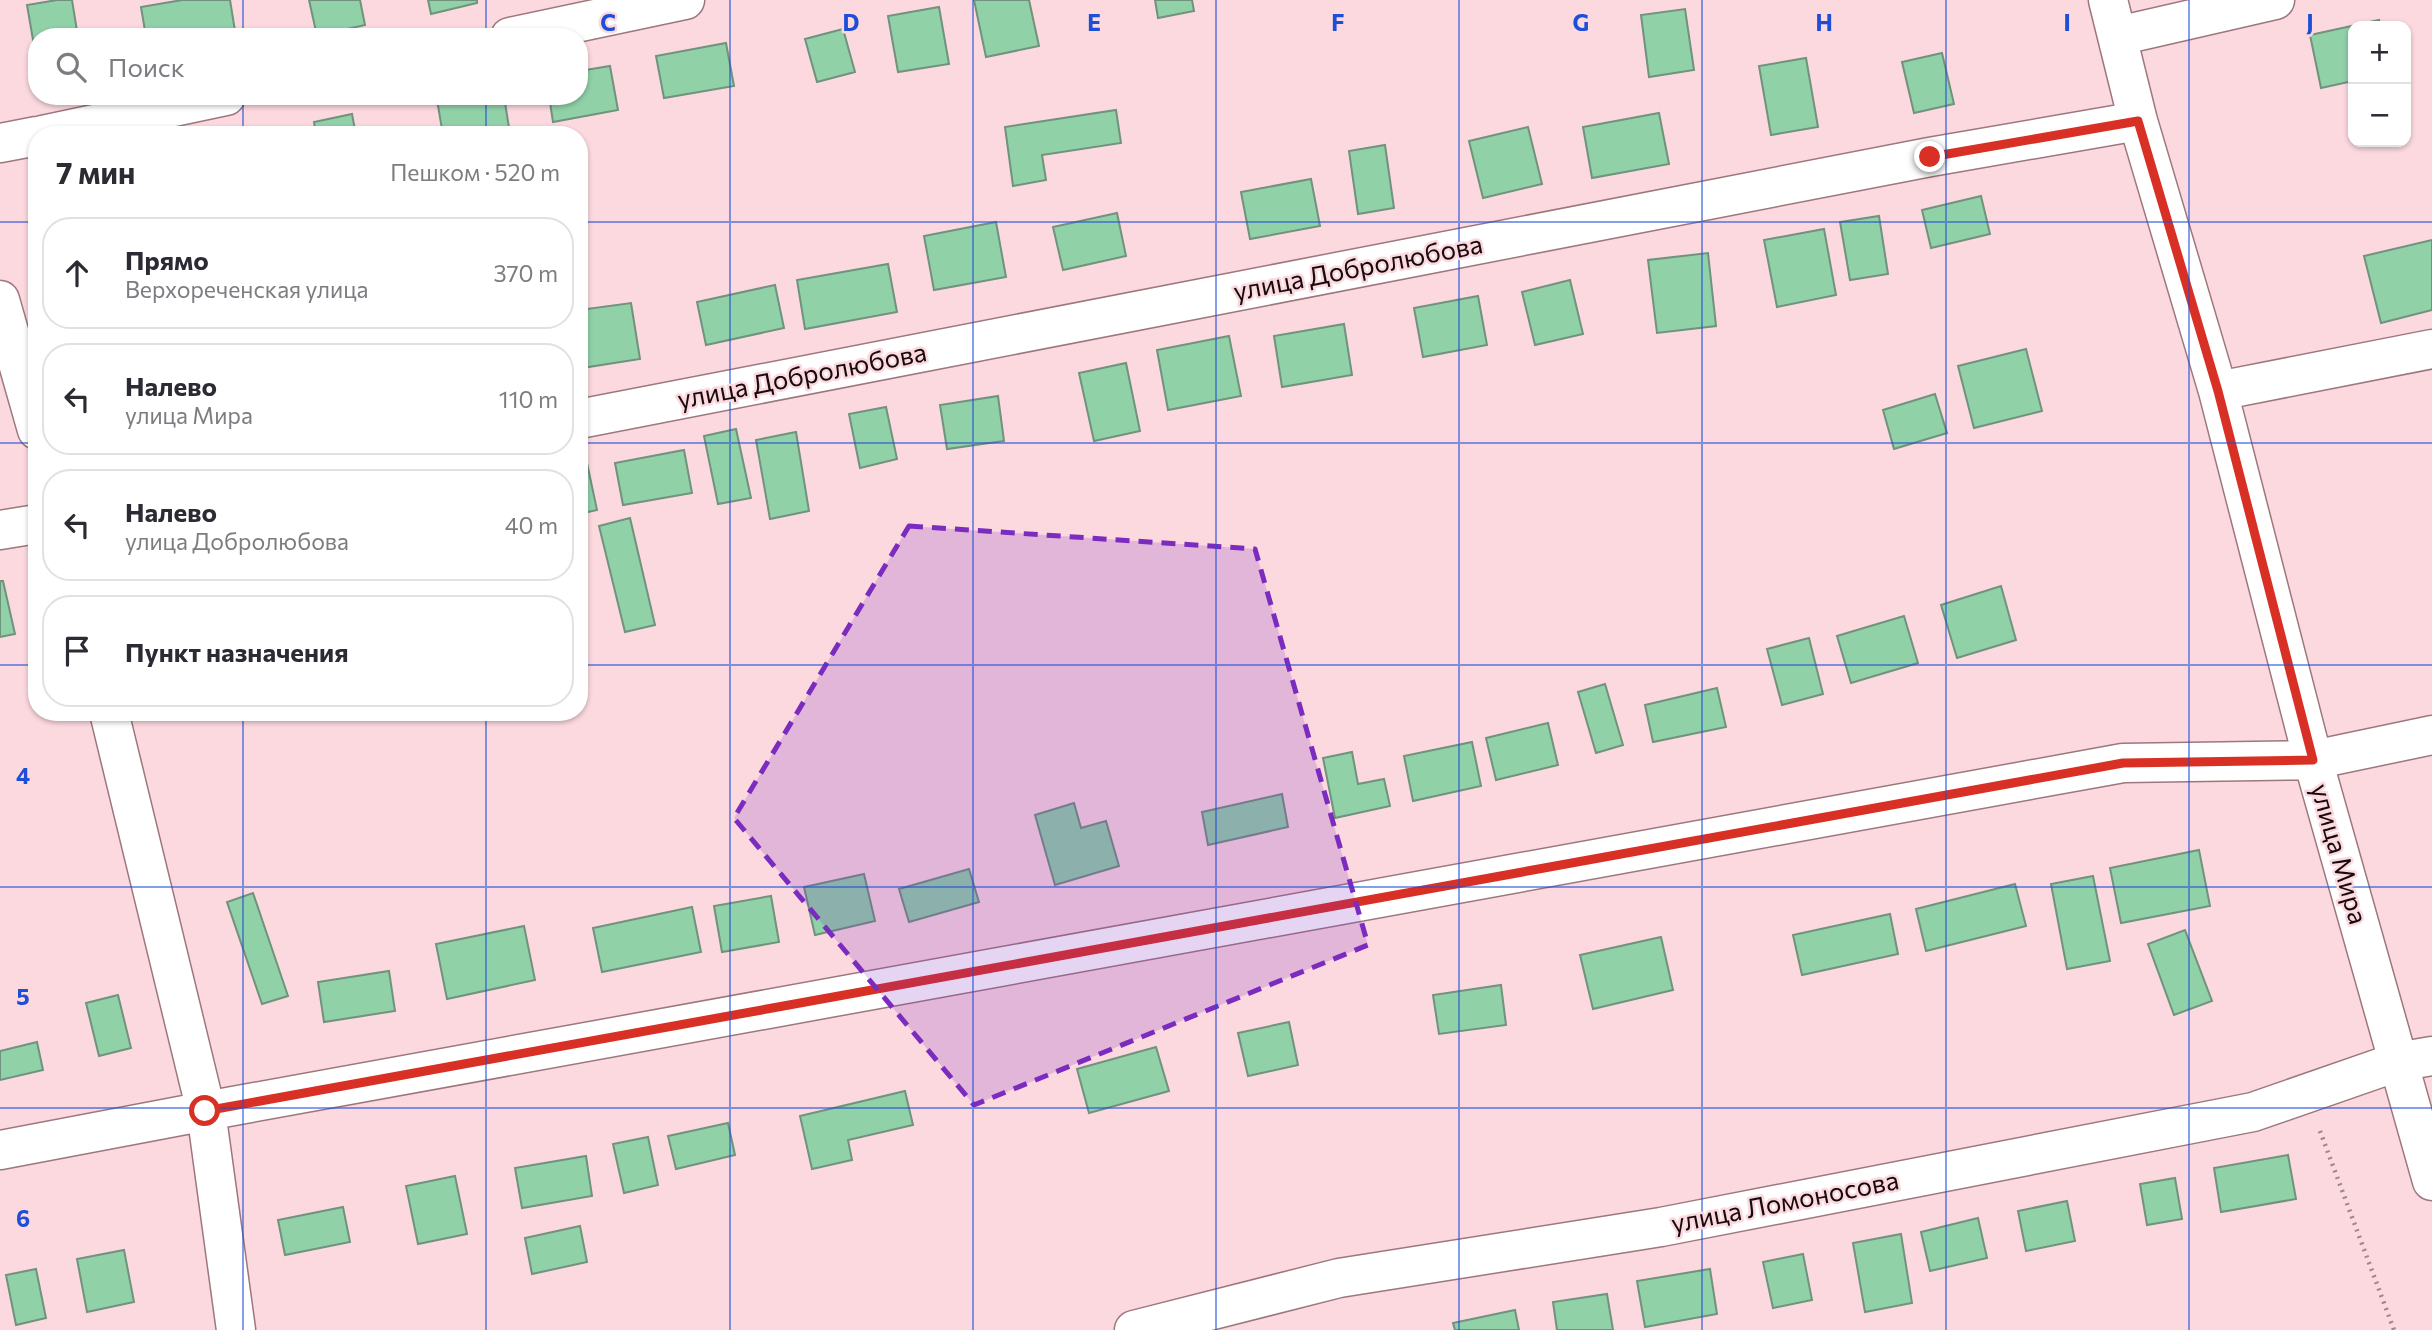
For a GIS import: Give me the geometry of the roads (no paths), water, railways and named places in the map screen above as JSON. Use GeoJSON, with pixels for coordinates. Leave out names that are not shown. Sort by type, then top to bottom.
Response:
{"type":"FeatureCollection","features":[{"type":"Feature","properties":{"kind":"street"},"geometry":{"type":"LineString","coordinates":[[553,28],[685,0]]}},
{"type":"Feature","properties":{"kind":"street","name":"улица Мира"},"geometry":{"type":"LineString","coordinates":[[2108,0],[2138,121],[2218,391],[2313,760],[2414,1059],[2432,1181]]}},
{"type":"Feature","properties":{"kind":"street"},"geometry":{"type":"LineString","coordinates":[[2118,36],[2275,0]]}},
{"type":"Feature","properties":{"kind":"street"},"geometry":{"type":"LineString","coordinates":[[82,126],[183,105]]}},
{"type":"Feature","properties":{"kind":"street","name":"улица Добролюбова"},"geometry":{"type":"LineString","coordinates":[[588,417],[1930,157],[2138,121]]}},
{"type":"Feature","properties":{"kind":"street"},"geometry":{"type":"LineString","coordinates":[[0,144],[28,138]]}},
{"type":"Feature","properties":{"kind":"street"},"geometry":{"type":"LineString","coordinates":[[0,300],[28,398]]}},
{"type":"Feature","properties":{"kind":"street"},"geometry":{"type":"LineString","coordinates":[[2218,391],[2432,349]]}},
{"type":"Feature","properties":{"kind":"street"},"geometry":{"type":"LineString","coordinates":[[0,530],[28,525]]}},
{"type":"Feature","properties":{"kind":"street"},"geometry":{"type":"LineString","coordinates":[[111,721],[205,1111],[236,1330]]}},
{"type":"Feature","properties":{"kind":"street"},"geometry":{"type":"LineString","coordinates":[[0,1150],[2123,763],[2313,760],[2432,735]]}},
{"type":"Feature","properties":{"kind":"street","name":"улица Ломоносова"},"geometry":{"type":"LineString","coordinates":[[1134,1330],[1339,1278],[1661,1227],[2253,1112],[2414,1059]]}}]}
